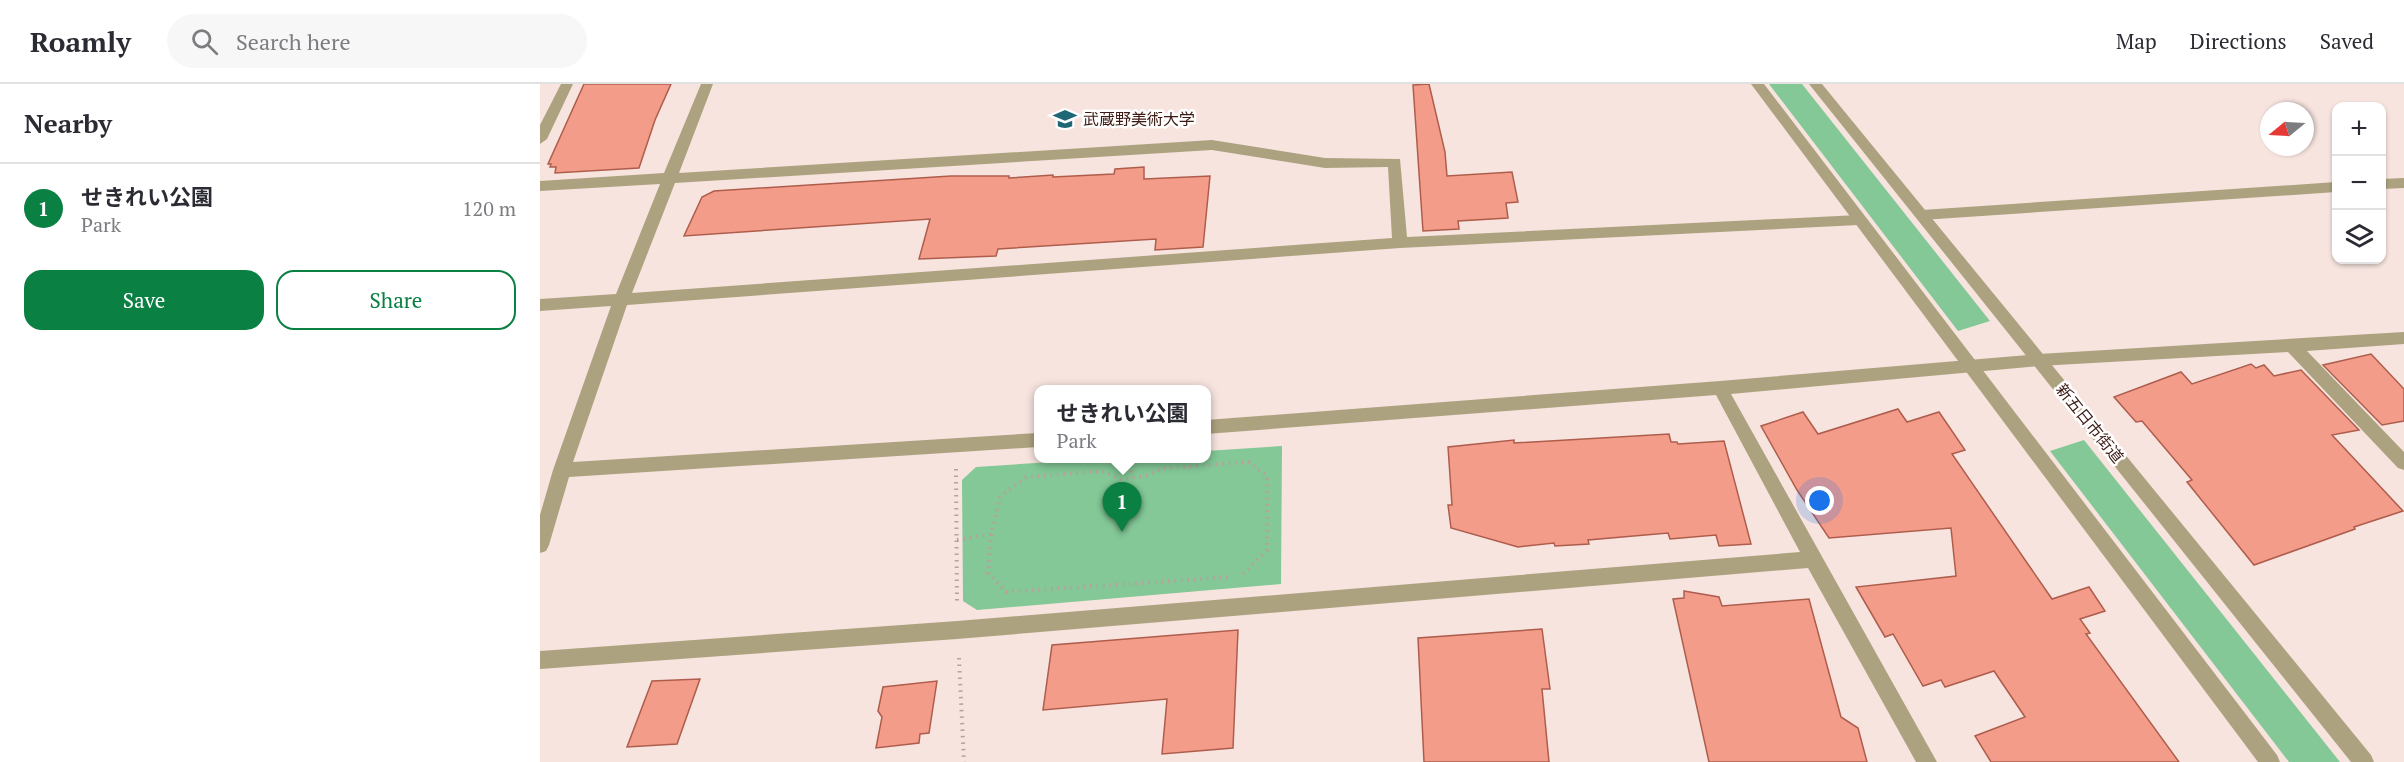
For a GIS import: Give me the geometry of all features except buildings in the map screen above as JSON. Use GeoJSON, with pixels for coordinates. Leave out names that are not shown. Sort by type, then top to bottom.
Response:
{"type":"FeatureCollection","features":[{"type":"Feature","properties":{"kind":"street"},"geometry":{"type":"LineString","coordinates":[[540,139],[567,84]]}},
{"type":"Feature","properties":{"kind":"street"},"geometry":{"type":"LineString","coordinates":[[540,545],[562,470],[621,300],[707,84]]}},
{"type":"Feature","properties":{"kind":"street"},"geometry":{"type":"LineString","coordinates":[[1757,84],[2270,762]]}},
{"type":"Feature","properties":{"kind":"street","name":"新五日市街道"},"geometry":{"type":"LineString","coordinates":[[1815,84],[2364,762]]}},
{"type":"Feature","properties":{"kind":"street"},"geometry":{"type":"LineString","coordinates":[[540,186],[1212,145],[1325,163],[1395,162],[1400,243]]}},
{"type":"Feature","properties":{"kind":"street"},"geometry":{"type":"LineString","coordinates":[[2386,184],[2404,183]]}},
{"type":"Feature","properties":{"kind":"street"},"geometry":{"type":"LineString","coordinates":[[1922,215],[2332,187]]}},
{"type":"Feature","properties":{"kind":"street"},"geometry":{"type":"LineString","coordinates":[[540,305],[1400,243],[1858,220]]}},
{"type":"Feature","properties":{"kind":"street"},"geometry":{"type":"LineString","coordinates":[[1211,427],[1720,388],[1968,365],[2404,338]]}},
{"type":"Feature","properties":{"kind":"street"},"geometry":{"type":"LineString","coordinates":[[2292,346],[2404,463]]}},
{"type":"Feature","properties":{"kind":"street"},"geometry":{"type":"LineString","coordinates":[[1720,388],[1927,762]]}},
{"type":"Feature","properties":{"kind":"street"},"geometry":{"type":"LineString","coordinates":[[562,470],[957,447],[1034,440]]}},
{"type":"Feature","properties":{"kind":"street"},"geometry":{"type":"LineString","coordinates":[[540,660],[957,630],[1814,559]]}},
{"type":"Feature","properties":{"kind":"path"},"geometry":{"type":"LineString","coordinates":[[957,447],[957,630],[964,762]]}},
{"type":"Feature","properties":{"kind":"path"},"geometry":{"type":"LineString","coordinates":[[1250,462],[1267,476],[1267,550],[1244,576],[1006,592],[988,573],[991,534],[1000,497],[1026,477],[1102,471],[1121,479],[1146,476],[1160,469],[1250,462]]}},
{"type":"Feature","properties":{"kind":"path"},"geometry":{"type":"LineString","coordinates":[[1130,463],[1132,478]]}},
{"type":"Feature","properties":{"kind":"path"},"geometry":{"type":"LineString","coordinates":[[957,540],[991,534]]}},
{"type":"Feature","properties":{"kind":"green space"},"geometry":{"type":"Polygon","coordinates":[[[1769,84],[1802,84],[1990,321],[1958,331],[1769,84]]]}},
{"type":"Feature","properties":{"kind":"green space"},"geometry":{"type":"Polygon","coordinates":[[[2084,440],[2340,762],[2289,762],[2050,451],[2084,440]]]}},
{"type":"Feature","properties":{"kind":"green space"},"geometry":{"type":"Polygon","coordinates":[[[1282,446],[1281,584],[977,610],[963,601],[962,480],[976,467],[1036,463],[1211,463],[1211,451],[1282,446]]]}},
{"type":"Feature","properties":{"kind":"place","name":"武蔵野美術大学"},"geometry":{"type":"Point","coordinates":[1065,119]}},
{"type":"Feature","properties":{"kind":"place","name":"せきれい公園"},"geometry":{"type":"Point","coordinates":[1122,532]}}]}
